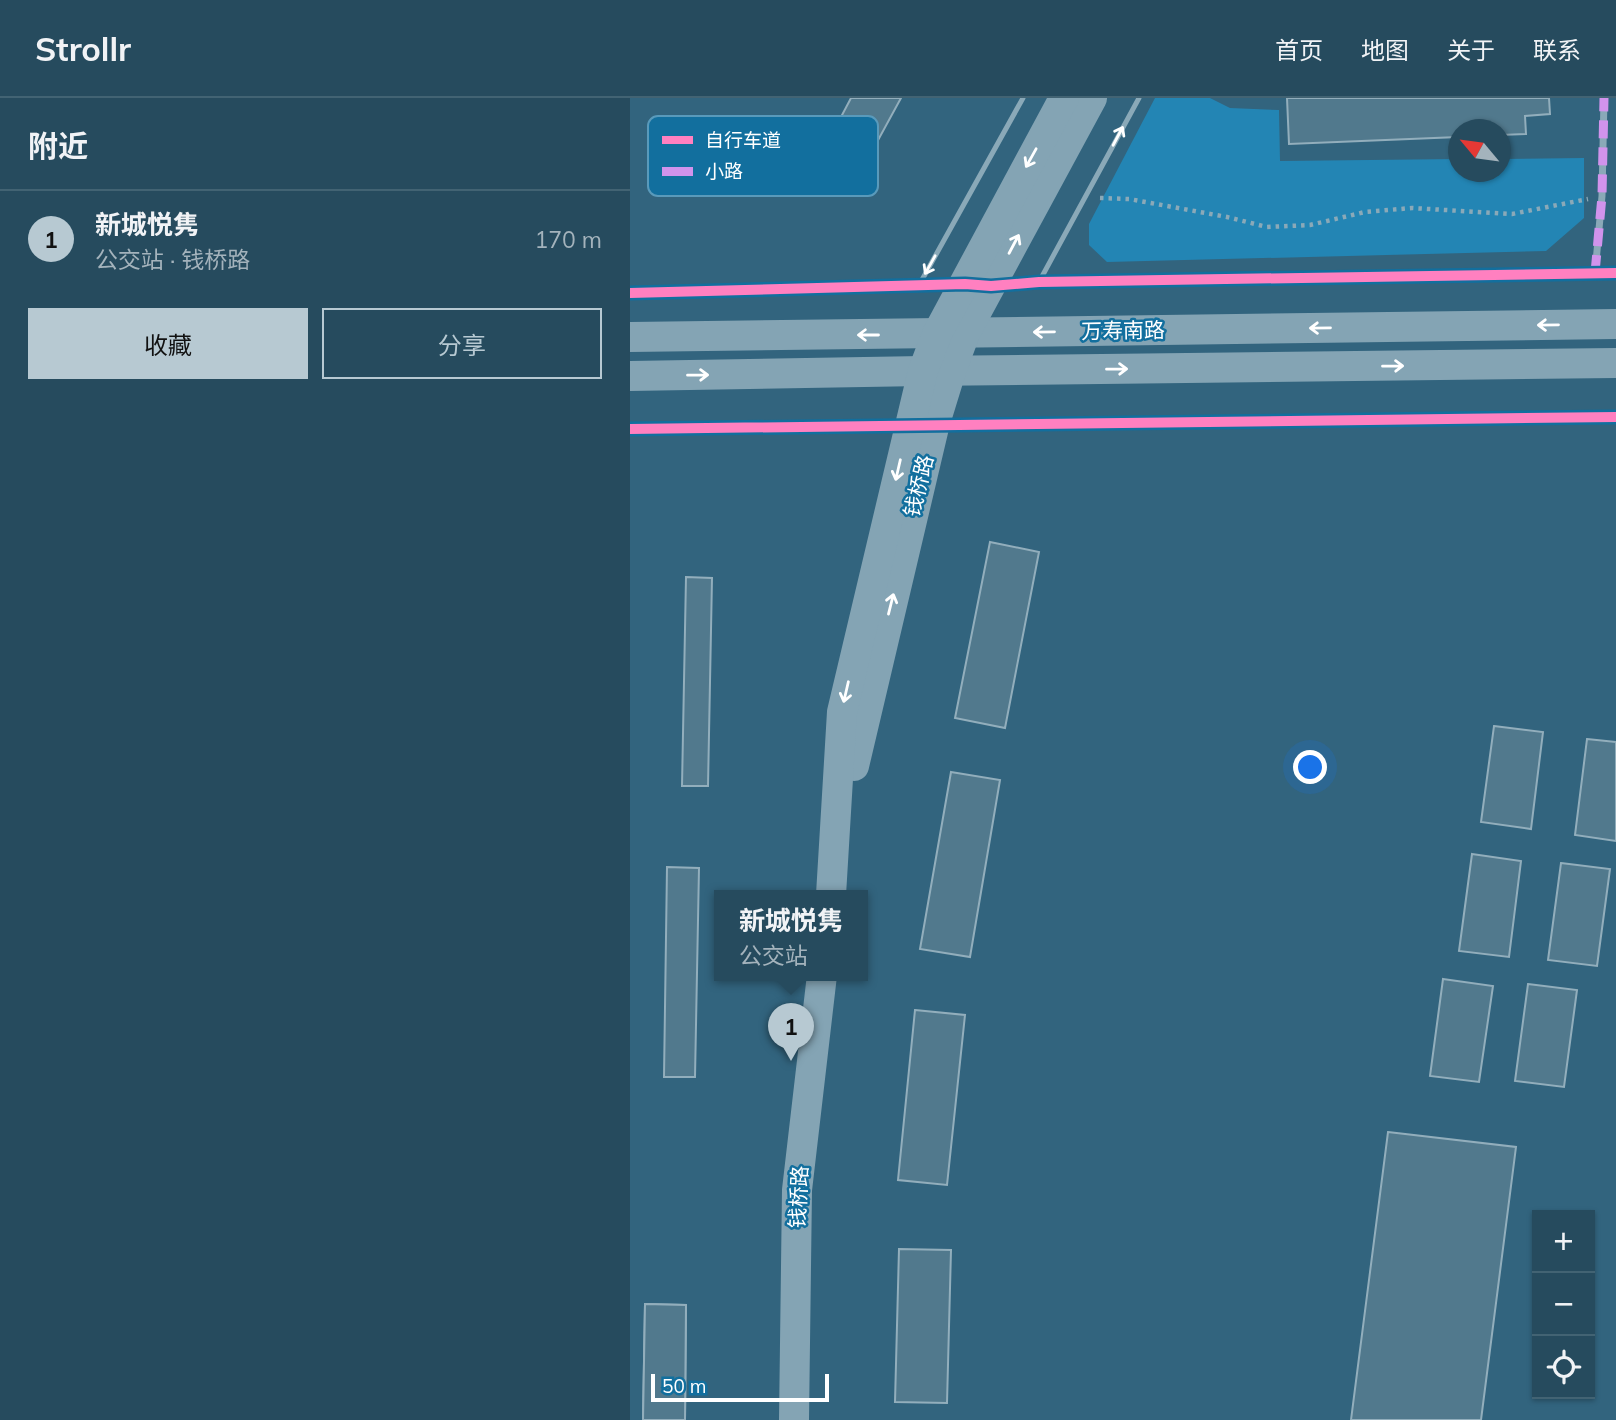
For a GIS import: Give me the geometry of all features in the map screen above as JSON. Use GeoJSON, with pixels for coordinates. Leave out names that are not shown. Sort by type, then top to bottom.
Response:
{"type":"FeatureCollection","features":[{"type":"Feature","properties":{"kind":"main road","name":"钱桥路"},"geometry":{"type":"LineString","coordinates":[[978,285],[1064,98]]}},
{"type":"Feature","properties":{"kind":"main road","name":"钱桥路"},"geometry":{"type":"LineString","coordinates":[[832,890],[922,423],[937,371],[951,334],[978,285],[1092,98]]}},
{"type":"Feature","properties":{"kind":"main road","name":"万寿南路"},"geometry":{"type":"LineString","coordinates":[[630,337],[1616,324]]}},
{"type":"Feature","properties":{"kind":"main road","name":"万寿南路"},"geometry":{"type":"LineString","coordinates":[[630,376],[1616,363]]}},
{"type":"Feature","properties":{"kind":"main road","name":"钱桥路"},"geometry":{"type":"LineString","coordinates":[[794,1420],[797,1190],[821,981]]}},
{"type":"Feature","properties":{"kind":"street"},"geometry":{"type":"LineString","coordinates":[[1595,273],[1602,196],[1604,98]]}},
{"type":"Feature","properties":{"kind":"street"},"geometry":{"type":"LineString","coordinates":[[630,293],[1039,282],[1616,273]]}},
{"type":"Feature","properties":{"kind":"street"},"geometry":{"type":"LineString","coordinates":[[630,429],[922,423],[1616,417]]}},
{"type":"Feature","properties":{"kind":"lane"},"geometry":{"type":"LineString","coordinates":[[918,286],[1023,98]]}},
{"type":"Feature","properties":{"kind":"lane"},"geometry":{"type":"LineString","coordinates":[[1039,282],[1139,98]]}},
{"type":"Feature","properties":{"kind":"path"},"geometry":{"type":"LineString","coordinates":[[1085,198],[1129,199],[1268,227],[1310,225],[1365,212],[1412,208],[1512,214],[1602,196]]}},
{"type":"Feature","properties":{"kind":"shaded area"},"geometry":{"type":"Polygon","coordinates":[[[1155,98],[1210,98],[1230,108],[1279,110],[1280,161],[1448,159],[1448,182],[1511,182],[1511,159],[1584,158],[1584,218],[1546,251],[1107,262],[1089,245],[1089,224],[1155,98]]]}},
{"type":"Feature","properties":{"kind":"building"},"geometry":{"type":"Polygon","coordinates":[[[851,98],[901,98],[878,140],[878,116],[842,116],[851,98]]]}},
{"type":"Feature","properties":{"kind":"building"},"geometry":{"type":"Polygon","coordinates":[[[1287,98],[1549,98],[1550,114],[1525,116],[1526,134],[1511,135],[1511,119],[1448,119],[1448,137],[1289,144],[1287,98]]]}},
{"type":"Feature","properties":{"kind":"building"},"geometry":{"type":"Polygon","coordinates":[[[990,542],[1039,552],[1005,728],[955,718],[990,542]]]}},
{"type":"Feature","properties":{"kind":"building"},"geometry":{"type":"Polygon","coordinates":[[[686,577],[712,578],[708,786],[682,786],[686,577]]]}},
{"type":"Feature","properties":{"kind":"building"},"geometry":{"type":"Polygon","coordinates":[[[1494,726],[1543,732],[1531,829],[1481,822],[1494,726]]]}},
{"type":"Feature","properties":{"kind":"building"},"geometry":{"type":"Polygon","coordinates":[[[1587,739],[1616,742],[1616,841],[1575,835],[1587,739]]]}},
{"type":"Feature","properties":{"kind":"building"},"geometry":{"type":"Polygon","coordinates":[[[951,772],[1000,780],[970,957],[920,949],[951,772]]]}},
{"type":"Feature","properties":{"kind":"building"},"geometry":{"type":"Polygon","coordinates":[[[1472,854],[1521,861],[1509,957],[1459,951],[1472,854]]]}},
{"type":"Feature","properties":{"kind":"building"},"geometry":{"type":"Polygon","coordinates":[[[1561,863],[1610,869],[1597,966],[1548,960],[1561,863]]]}},
{"type":"Feature","properties":{"kind":"building"},"geometry":{"type":"Polygon","coordinates":[[[667,867],[699,868],[695,1077],[664,1077],[667,867]]]}},
{"type":"Feature","properties":{"kind":"building"},"geometry":{"type":"Polygon","coordinates":[[[1443,979],[1493,986],[1479,1082],[1430,1076],[1443,979]]]}},
{"type":"Feature","properties":{"kind":"building"},"geometry":{"type":"Polygon","coordinates":[[[1528,984],[1577,990],[1564,1087],[1515,1081],[1528,984]]]}},
{"type":"Feature","properties":{"kind":"building"},"geometry":{"type":"Polygon","coordinates":[[[915,1010],[965,1015],[947,1185],[898,1180],[915,1010]]]}},
{"type":"Feature","properties":{"kind":"building"},"geometry":{"type":"Polygon","coordinates":[[[1388,1132],[1516,1147],[1481,1420],[1351,1420],[1388,1132]]]}},
{"type":"Feature","properties":{"kind":"building"},"geometry":{"type":"Polygon","coordinates":[[[899,1249],[951,1250],[947,1403],[895,1402],[899,1249]]]}},
{"type":"Feature","properties":{"kind":"building"},"geometry":{"type":"Polygon","coordinates":[[[645,1304],[686,1305],[685,1420],[643,1420],[645,1304]]]}},
{"type":"Feature","properties":{"kind":"building"},"geometry":{"type":"Polygon","coordinates":[[[645,1304],[686,1305],[685,1420],[643,1420],[645,1304]]]}},
{"type":"Feature","properties":{"kind":"marked path"},"geometry":{"type":"LineString","coordinates":[[1595,273],[1602,196],[1604,98]]}},
{"type":"Feature","properties":{"kind":"cycle path"},"geometry":{"type":"LineString","coordinates":[[630,293],[965,284],[991,286],[1039,282],[1616,273]]}},
{"type":"Feature","properties":{"kind":"cycle path"},"geometry":{"type":"LineString","coordinates":[[630,429],[1616,417]]}},
{"type":"Feature","properties":{"kind":"place","name":"新城悦隽"},"geometry":{"type":"Point","coordinates":[791,1061]}}]}
